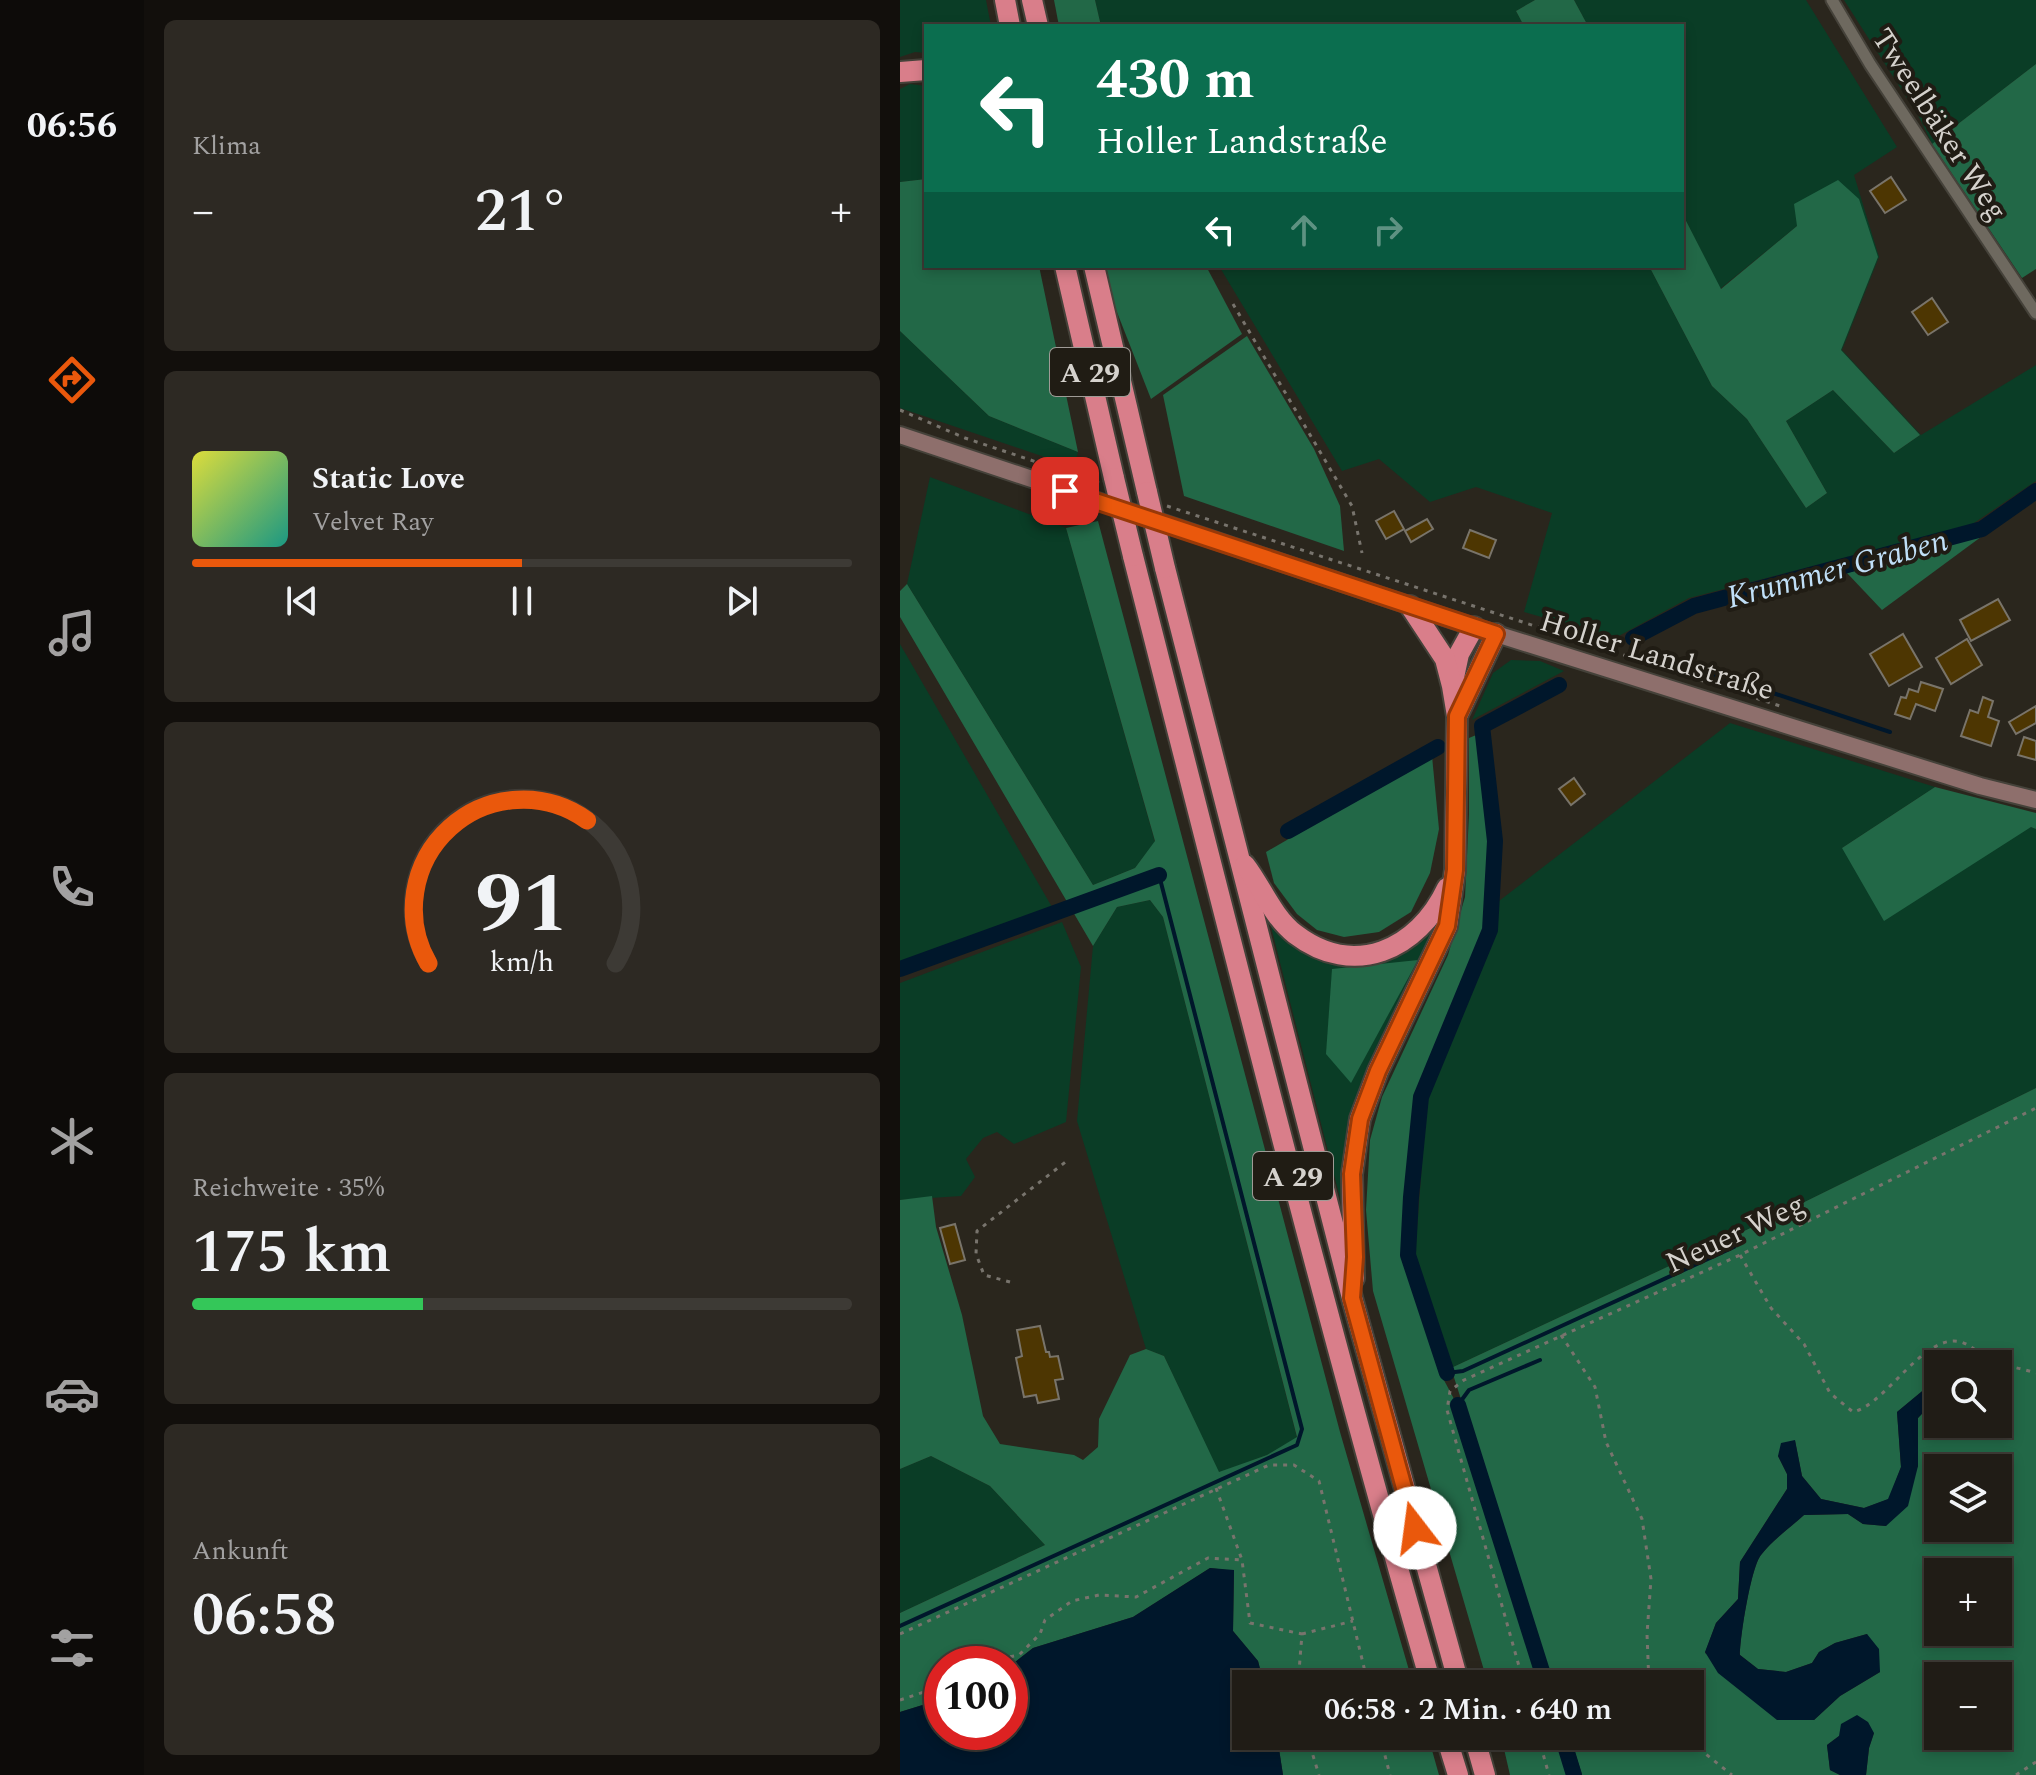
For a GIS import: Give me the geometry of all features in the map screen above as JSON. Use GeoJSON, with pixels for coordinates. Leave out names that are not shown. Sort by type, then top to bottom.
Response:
{"type":"FeatureCollection","features":[{"type":"Feature","properties":{"kind":"highway"},"geometry":{"type":"LineString","coordinates":[[1005,0],[1010,24]]}},
{"type":"Feature","properties":{"kind":"highway"},"geometry":{"type":"LineString","coordinates":[[1032,0],[1038,24]]}},
{"type":"Feature","properties":{"kind":"highway"},"geometry":{"type":"LineString","coordinates":[[900,72],[924,70]]}},
{"type":"Feature","properties":{"kind":"highway","name":"A 29"},"geometry":{"type":"LineString","coordinates":[[1065,268],[1106,480],[1133,556],[1217,888],[1427,1670]]}},
{"type":"Feature","properties":{"kind":"highway","name":"A 29"},"geometry":{"type":"LineString","coordinates":[[1095,268],[1236,853],[1352,1298],[1455,1670]]}},
{"type":"Feature","properties":{"kind":"highway"},"geometry":{"type":"LineString","coordinates":[[1352,1298],[1355,1257],[1352,1174],[1360,1119],[1378,1071],[1447,926],[1455,870],[1457,716],[1452,686],[1445,659],[1410,606]]}},
{"type":"Feature","properties":{"kind":"highway"},"geometry":{"type":"LineString","coordinates":[[1452,686],[1459,654],[1474,627]]}},
{"type":"Feature","properties":{"kind":"highway"},"geometry":{"type":"LineString","coordinates":[[1457,716],[1496,634]]}},
{"type":"Feature","properties":{"kind":"highway"},"geometry":{"type":"LineString","coordinates":[[1236,853],[1255,878],[1271,908],[1295,934],[1323,949],[1360,956],[1378,953],[1409,939],[1437,910],[1455,870]]}},
{"type":"Feature","properties":{"kind":"highway"},"geometry":{"type":"LineString","coordinates":[[1450,1750],[1458,1775]]}},
{"type":"Feature","properties":{"kind":"highway"},"geometry":{"type":"LineString","coordinates":[[1478,1750],[1485,1775]]}},
{"type":"Feature","properties":{"kind":"main road","name":"Holler Landstraße"},"geometry":{"type":"LineString","coordinates":[[900,435],[1474,627],[1980,786],[2036,800]]}},
{"type":"Feature","properties":{"kind":"street","name":"Tweelbäker Weg"},"geometry":{"type":"LineString","coordinates":[[1832,0],[1870,64],[2036,313]]}},
{"type":"Feature","properties":{"kind":"path"},"geometry":{"type":"LineString","coordinates":[[1233,304],[1352,506],[1362,553]]}},
{"type":"Feature","properties":{"kind":"path"},"geometry":{"type":"LineString","coordinates":[[900,410],[965,438],[1106,480]]}},
{"type":"Feature","properties":{"kind":"path"},"geometry":{"type":"LineString","coordinates":[[1152,497],[1785,708]]}},
{"type":"Feature","properties":{"kind":"path","name":"Neuer Weg"},"geometry":{"type":"LineString","coordinates":[[1520,1670],[1447,1410],[1450,1391],[1464,1380],[1740,1255],[2036,1108]]}},
{"type":"Feature","properties":{"kind":"path"},"geometry":{"type":"LineString","coordinates":[[1010,1282],[984,1275],[976,1254],[977,1231],[1068,1160]]}},
{"type":"Feature","properties":{"kind":"path"},"geometry":{"type":"LineString","coordinates":[[1740,1255],[1771,1308],[1804,1344],[1830,1393],[1853,1412],[1865,1409],[1904,1372],[1945,1343],[1959,1341],[1988,1358],[2036,1373]]}},
{"type":"Feature","properties":{"kind":"path"},"geometry":{"type":"LineString","coordinates":[[1561,1334],[1595,1387],[1606,1442],[1642,1519],[1651,1579],[1647,1634],[1648,1670]]}},
{"type":"Feature","properties":{"kind":"path"},"geometry":{"type":"LineString","coordinates":[[900,1634],[1269,1465],[1294,1465],[1319,1481],[1365,1670]]}},
{"type":"Feature","properties":{"kind":"path"},"geometry":{"type":"LineString","coordinates":[[1216,1488],[1242,1560],[1250,1623],[1302,1634],[1353,1621]]}},
{"type":"Feature","properties":{"kind":"path"},"geometry":{"type":"LineString","coordinates":[[1028,1646],[1040,1634],[1045,1620],[1072,1601],[1099,1595],[1136,1597],[1208,1558],[1242,1560]]}},
{"type":"Feature","properties":{"kind":"path"},"geometry":{"type":"LineString","coordinates":[[1299,1670],[1302,1634]]}},
{"type":"Feature","properties":{"kind":"path"},"geometry":{"type":"LineString","coordinates":[[900,1700],[924,1692]]}},
{"type":"Feature","properties":{"kind":"path"},"geometry":{"type":"LineString","coordinates":[[1311,1750],[1319,1775]]}},
{"type":"Feature","properties":{"kind":"path"},"geometry":{"type":"LineString","coordinates":[[1384,1750],[1390,1775]]}},
{"type":"Feature","properties":{"kind":"path"},"geometry":{"type":"LineString","coordinates":[[1542,1750],[1549,1775]]}},
{"type":"Feature","properties":{"kind":"path"},"geometry":{"type":"LineString","coordinates":[[1701,1750],[1732,1775]]}},
{"type":"Feature","properties":{"kind":"path"},"geometry":{"type":"LineString","coordinates":[[2016,1775],[2036,1762]]}},
{"type":"Feature","properties":{"kind":"green space"},"geometry":{"type":"Polygon","coordinates":[[[900,0],[986,0],[991,24],[924,24],[924,53],[900,57],[900,0]]]}},
{"type":"Feature","properties":{"kind":"green space"},"geometry":{"type":"Polygon","coordinates":[[[1054,0],[1095,0],[1101,24],[1059,24],[1054,0]]]}},
{"type":"Feature","properties":{"kind":"green space"},"geometry":{"type":"Polygon","coordinates":[[[1095,0],[1535,0],[1516,11],[1523,24],[1101,24],[1095,0]]]}},
{"type":"Feature","properties":{"kind":"green space"},"geometry":{"type":"Polygon","coordinates":[[[1535,0],[1574,0],[1587,24],[1523,24],[1516,11],[1535,0]]]}},
{"type":"Feature","properties":{"kind":"green space"},"geometry":{"type":"Polygon","coordinates":[[[1574,0],[1806,0],[1897,147],[1854,175],[1879,257],[1842,350],[1921,435],[2036,365],[2036,481],[1971,525],[1689,598],[1615,638],[1524,612],[1552,513],[1476,487],[1430,502],[1379,459],[1342,471],[1220,268],[1650,268],[1712,386],[1747,419],[1806,508],[1827,493],[1786,421],[1833,390],[1894,453],[1920,435],[1841,350],[1878,257],[1797,226],[1720,289],[1684,217],[1684,24],[1587,24],[1574,0]]]}},
{"type":"Feature","properties":{"kind":"green space"},"geometry":{"type":"Polygon","coordinates":[[[1844,0],[2036,0],[2036,64],[1932,144],[1919,117],[1844,0]]]}},
{"type":"Feature","properties":{"kind":"green space"},"geometry":{"type":"Polygon","coordinates":[[[2036,64],[2036,269],[2022,278],[1932,144],[2036,64]]]}},
{"type":"Feature","properties":{"kind":"green space"},"geometry":{"type":"Polygon","coordinates":[[[910,84],[924,86],[924,179],[900,182],[900,89],[910,84]]]}},
{"type":"Feature","properties":{"kind":"green space"},"geometry":{"type":"Polygon","coordinates":[[[924,179],[924,268],[1039,268],[1078,452],[989,416],[900,331],[900,182],[924,179]]]}},
{"type":"Feature","properties":{"kind":"green space"},"geometry":{"type":"Polygon","coordinates":[[[1838,180],[1859,199],[1878,257],[1841,350],[1920,435],[1894,453],[1833,390],[1786,421],[1827,493],[1806,508],[1747,419],[1712,386],[1650,268],[1684,268],[1684,217],[1721,289],[1797,226],[1794,204],[1838,180]]]}},
{"type":"Feature","properties":{"kind":"green space"},"geometry":{"type":"Polygon","coordinates":[[[1106,268],[1207,268],[1242,334],[1151,399],[1113,302],[1106,268]]]}},
{"type":"Feature","properties":{"kind":"green space"},"geometry":{"type":"Polygon","coordinates":[[[900,331],[989,416],[1078,452],[1074,467],[900,408],[900,331]]]}},
{"type":"Feature","properties":{"kind":"green space"},"geometry":{"type":"Polygon","coordinates":[[[1247,336],[1314,449],[1340,506],[1344,551],[1184,496],[1163,395],[1247,336]]]}},
{"type":"Feature","properties":{"kind":"green space"},"geometry":{"type":"Polygon","coordinates":[[[930,477],[1066,528],[1155,842],[1135,868],[1093,885],[907,584],[930,477]]]}},
{"type":"Feature","properties":{"kind":"green space"},"geometry":{"type":"Polygon","coordinates":[[[1098,521],[1340,1432],[1409,1670],[1260,1670],[1258,1661],[1233,1631],[1234,1571],[1210,1568],[1133,1617],[1028,1652],[1028,1646],[924,1646],[924,1705],[900,1712],[900,1613],[1045,1545],[990,1486],[931,1456],[900,1469],[900,1200],[932,1196],[936,1227],[962,1315],[983,1416],[1000,1444],[1074,1455],[1083,1460],[1098,1447],[1099,1419],[1130,1355],[1146,1349],[1164,1356],[1219,1472],[1267,1455],[1297,1437],[1163,917],[1150,900],[1117,907],[1093,946],[900,617],[900,591],[907,584],[1093,885],[1135,868],[1155,841],[1066,528],[1098,521]]]}},
{"type":"Feature","properties":{"kind":"green space"},"geometry":{"type":"Polygon","coordinates":[[[1985,534],[1882,610],[1847,573],[1985,534]]]}},
{"type":"Feature","properties":{"kind":"green space"},"geometry":{"type":"Polygon","coordinates":[[[900,644],[1052,907],[900,963],[900,644]]]}},
{"type":"Feature","properties":{"kind":"green space"},"geometry":{"type":"Polygon","coordinates":[[[1511,660],[1540,661],[1564,671],[1472,720],[1493,673],[1511,660]]]}},
{"type":"Feature","properties":{"kind":"green space"},"geometry":{"type":"Polygon","coordinates":[[[1730,723],[1935,787],[1842,848],[2031,827],[2036,829],[2036,1088],[1774,1217],[1451,1368],[1415,1256],[1427,1098],[1495,936],[1499,901],[1730,723]]]}},
{"type":"Feature","properties":{"kind":"green space"},"geometry":{"type":"Polygon","coordinates":[[[1481,733],[1490,841],[1483,930],[1415,1098],[1403,1253],[1438,1369],[1453,1397],[1537,1670],[1484,1670],[1373,1291],[1366,1210],[1370,1140],[1382,1097],[1448,955],[1465,897],[1469,738],[1481,733]]]}},
{"type":"Feature","properties":{"kind":"green space"},"geometry":{"type":"Polygon","coordinates":[[[1432,756],[1439,829],[1430,873],[1411,912],[1379,932],[1344,937],[1317,930],[1297,914],[1274,883],[1266,852],[1432,756]]]}},
{"type":"Feature","properties":{"kind":"green space"},"geometry":{"type":"Polygon","coordinates":[[[1935,787],[2036,813],[2036,829],[2031,827],[1884,921],[1842,848],[1935,787]]]}},
{"type":"Feature","properties":{"kind":"green space"},"geometry":{"type":"Polygon","coordinates":[[[1150,900],[1163,917],[1297,1438],[1267,1455],[1219,1473],[1164,1356],[1146,1349],[1077,1121],[1093,946],[1117,907],[1150,900]]]}},
{"type":"Feature","properties":{"kind":"green space"},"geometry":{"type":"Polygon","coordinates":[[[1275,921],[1338,962],[1436,922],[1424,960],[1404,1004],[1343,1210],[1270,923],[1275,921]]]}},
{"type":"Feature","properties":{"kind":"green space"},"geometry":{"type":"Polygon","coordinates":[[[1062,922],[1081,967],[1066,1122],[1014,1144],[997,1132],[983,1138],[966,1159],[975,1177],[961,1196],[900,1200],[900,983],[1062,922]]]}},
{"type":"Feature","properties":{"kind":"green space"},"geometry":{"type":"Polygon","coordinates":[[[1418,960],[1351,1083],[1326,1054],[1332,969],[1418,960]]]}},
{"type":"Feature","properties":{"kind":"green space"},"geometry":{"type":"Polygon","coordinates":[[[2036,1088],[2036,1775],[1866,1775],[1874,1733],[1839,1736],[1827,1745],[1830,1770],[1840,1775],[1582,1775],[1574,1750],[1704,1750],[1704,1670],[1548,1670],[1451,1368],[1774,1217],[2036,1088]],[[1924,1350],[1924,1390],[1897,1412],[1901,1467],[1889,1499],[1864,1508],[1821,1499],[1802,1476],[1795,1441],[1778,1456],[1787,1474],[1787,1489],[1740,1562],[1738,1599],[1716,1623],[1705,1653],[1814,1720],[1840,1696],[1880,1672],[1867,1634],[1835,1643],[1819,1652],[1812,1663],[1786,1672],[1758,1669],[1740,1655],[1747,1603],[1757,1562],[1770,1544],[1804,1515],[1848,1514],[1863,1524],[1886,1526],[1918,1466],[1918,1418],[1924,1412],[1924,1438],[2012,1438],[2012,1350],[1924,1350]]]}},
{"type":"Feature","properties":{"kind":"green space"},"geometry":{"type":"Polygon","coordinates":[[[931,1456],[990,1486],[1045,1545],[900,1613],[900,1469],[931,1456]]]}},
{"type":"Feature","properties":{"kind":"green space"},"geometry":{"type":"Polygon","coordinates":[[[1279,1750],[1432,1750],[1439,1775],[1283,1775],[1279,1750]]]}},
{"type":"Feature","properties":{"kind":"green space"},"geometry":{"type":"Polygon","coordinates":[[[1504,1750],[1562,1750],[1570,1775],[1510,1775],[1504,1750]]]}},
{"type":"Feature","properties":{"kind":"water"},"geometry":{"type":"Polygon","coordinates":[[[1924,1390],[1924,1412],[1918,1418],[1918,1466],[1908,1506],[1886,1526],[1863,1524],[1848,1514],[1804,1515],[1770,1544],[1757,1562],[1754,1573],[1740,1655],[1758,1669],[1786,1672],[1812,1663],[1819,1652],[1835,1643],[1867,1634],[1879,1649],[1880,1672],[1840,1696],[1814,1720],[1777,1720],[1718,1673],[1705,1652],[1716,1623],[1738,1599],[1740,1562],[1787,1489],[1787,1474],[1778,1456],[1781,1443],[1795,1440],[1802,1476],[1821,1499],[1864,1508],[1888,1499],[1901,1467],[1897,1412],[1924,1390]]]}},
{"type":"Feature","properties":{"kind":"water"},"geometry":{"type":"Polygon","coordinates":[[[1210,1568],[1234,1570],[1233,1631],[1258,1661],[1260,1670],[1232,1670],[1232,1750],[1279,1750],[1283,1775],[900,1775],[900,1712],[924,1705],[924,1750],[1028,1750],[1028,1652],[1133,1617],[1210,1568]]]}},
{"type":"Feature","properties":{"kind":"water"},"geometry":{"type":"Polygon","coordinates":[[[1857,1715],[1868,1722],[1874,1733],[1866,1775],[1840,1775],[1830,1770],[1827,1745],[1839,1736],[1841,1724],[1857,1715]]]}},
{"type":"Feature","properties":{"kind":"building"},"geometry":{"type":"Polygon","coordinates":[[[1891,177],[1906,200],[1885,213],[1870,191],[1891,177]]]}},
{"type":"Feature","properties":{"kind":"building"},"geometry":{"type":"Polygon","coordinates":[[[1932,298],[1948,322],[1928,335],[1912,312],[1932,298]]]}},
{"type":"Feature","properties":{"kind":"building"},"geometry":{"type":"Polygon","coordinates":[[[1394,511],[1404,529],[1386,539],[1376,521],[1394,511]]]}},
{"type":"Feature","properties":{"kind":"building"},"geometry":{"type":"Polygon","coordinates":[[[1427,519],[1433,529],[1411,542],[1405,531],[1427,519]]]}},
{"type":"Feature","properties":{"kind":"building"},"geometry":{"type":"Polygon","coordinates":[[[1470,530],[1496,540],[1489,558],[1463,548],[1470,530]]]}},
{"type":"Feature","properties":{"kind":"building"},"geometry":{"type":"Polygon","coordinates":[[[1998,599],[2010,620],[1971,641],[1960,620],[1998,599]]]}},
{"type":"Feature","properties":{"kind":"building"},"geometry":{"type":"Polygon","coordinates":[[[1903,634],[1922,667],[1889,686],[1870,654],[1903,634]]]}},
{"type":"Feature","properties":{"kind":"building"},"geometry":{"type":"Polygon","coordinates":[[[1967,639],[1982,665],[1951,684],[1936,658],[1967,639]]]}},
{"type":"Feature","properties":{"kind":"building"},"geometry":{"type":"Polygon","coordinates":[[[1921,682],[1943,689],[1935,711],[1916,704],[1910,719],[1895,714],[1901,697],[1906,698],[1909,689],[1918,692],[1921,682]]]}},
{"type":"Feature","properties":{"kind":"building"},"geometry":{"type":"Polygon","coordinates":[[[1983,697],[1993,701],[1988,717],[1999,721],[1991,746],[1961,736],[1970,710],[1978,713],[1983,697]]]}},
{"type":"Feature","properties":{"kind":"building"},"geometry":{"type":"Polygon","coordinates":[[[2036,706],[2036,723],[2016,734],[2009,722],[2036,706]]]}},
{"type":"Feature","properties":{"kind":"building"},"geometry":{"type":"Polygon","coordinates":[[[2024,737],[2036,741],[2036,760],[2018,755],[2024,737]]]}},
{"type":"Feature","properties":{"kind":"building"},"geometry":{"type":"Polygon","coordinates":[[[1574,778],[1585,794],[1571,805],[1559,789],[1574,778]]]}},
{"type":"Feature","properties":{"kind":"building"},"geometry":{"type":"Polygon","coordinates":[[[955,1224],[965,1260],[950,1264],[940,1228],[955,1224]]]}},
{"type":"Feature","properties":{"kind":"building"},"geometry":{"type":"Polygon","coordinates":[[[1040,1326],[1046,1352],[1050,1357],[1058,1356],[1063,1379],[1055,1380],[1059,1399],[1038,1403],[1036,1395],[1024,1397],[1016,1358],[1022,1356],[1017,1330],[1040,1326]]]}},
{"type":"Feature","properties":{"kind":"waterway","name":"Krummer Graben"},"geometry":{"type":"LineString","coordinates":[[1633,638],[1694,606],[1982,529],[2036,491]]}},
{"type":"Feature","properties":{"kind":"waterway"},"geometry":{"type":"LineString","coordinates":[[1653,655],[1757,688]]}},
{"type":"Feature","properties":{"kind":"waterway"},"geometry":{"type":"LineString","coordinates":[[1447,1373],[1408,1255],[1421,1097],[1490,930],[1495,841],[1482,726],[1559,685]]}},
{"type":"Feature","properties":{"kind":"waterway"},"geometry":{"type":"LineString","coordinates":[[1773,693],[1890,732]]}},
{"type":"Feature","properties":{"kind":"waterway","name":"Krummer Graben"},"geometry":{"type":"LineString","coordinates":[[1288,831],[1438,747]]}},
{"type":"Feature","properties":{"kind":"waterway"},"geometry":{"type":"LineString","coordinates":[[900,1626],[1297,1445],[1302,1429],[1159,875]]}},
{"type":"Feature","properties":{"kind":"waterway","name":"Krummer Graben"},"geometry":{"type":"LineString","coordinates":[[900,969],[1159,875]]}},
{"type":"Feature","properties":{"kind":"waterway"},"geometry":{"type":"LineString","coordinates":[[1447,1373],[1463,1371],[1734,1247]]}},
{"type":"Feature","properties":{"kind":"waterway"},"geometry":{"type":"LineString","coordinates":[[1458,1405],[1469,1390],[1540,1360]]}},
{"type":"Feature","properties":{"kind":"waterway"},"geometry":{"type":"LineString","coordinates":[[1458,1405],[1542,1670]]}},
{"type":"Feature","properties":{"kind":"waterway"},"geometry":{"type":"LineString","coordinates":[[1566,1750],[1574,1775]]}},
{"type":"Feature","properties":{"kind":"route"},"geometry":{"type":"LineString","coordinates":[[1065,491],[1496,634],[1457,716],[1455,870],[1447,926],[1378,1071],[1360,1119],[1352,1174],[1355,1257],[1352,1298],[1415,1528]]}}]}
